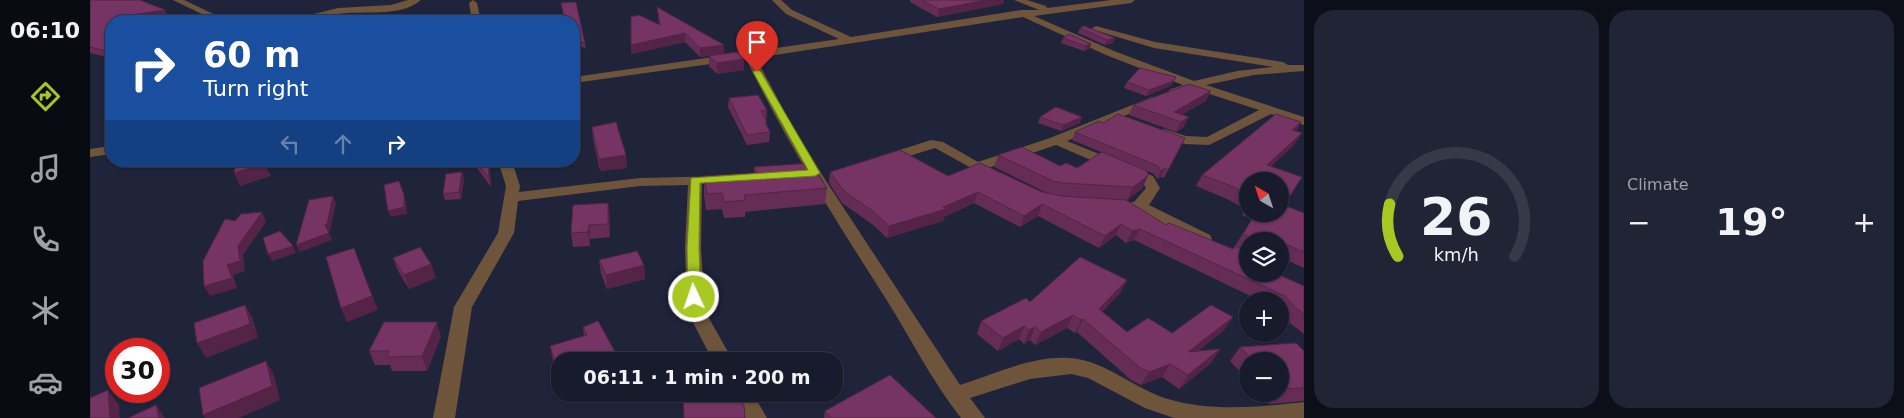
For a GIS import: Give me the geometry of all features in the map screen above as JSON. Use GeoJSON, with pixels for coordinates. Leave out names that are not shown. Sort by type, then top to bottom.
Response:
{"type":"FeatureCollection","features":[{"type":"Feature","properties":{"kind":"street"},"geometry":{"type":"LineString","coordinates":[[177,0],[210,15]]}},
{"type":"Feature","properties":{"kind":"street"},"geometry":{"type":"LineString","coordinates":[[319,15],[338,11],[392,8],[417,0]]}},
{"type":"Feature","properties":{"kind":"street"},"geometry":{"type":"LineString","coordinates":[[776,0],[790,12],[849,40]]}},
{"type":"Feature","properties":{"kind":"street"},"geometry":{"type":"LineString","coordinates":[[1018,0],[1049,10]]}},
{"type":"Feature","properties":{"kind":"street"},"geometry":{"type":"LineString","coordinates":[[580,79],[750,57],[1020,13],[1131,0]]}},
{"type":"Feature","properties":{"kind":"street"},"geometry":{"type":"LineString","coordinates":[[473,3],[476,15]]}},
{"type":"Feature","properties":{"kind":"street"},"geometry":{"type":"LineString","coordinates":[[1020,13],[1110,53],[1304,122]]}},
{"type":"Feature","properties":{"kind":"street"},"geometry":{"type":"LineString","coordinates":[[1096,29],[1154,45],[1246,57],[1303,68]]}},
{"type":"Feature","properties":{"kind":"street"},"geometry":{"type":"LineString","coordinates":[[750,57],[764,87],[974,418]]}},
{"type":"Feature","properties":{"kind":"street"},"geometry":{"type":"LineString","coordinates":[[976,167],[1056,141],[1113,115],[1193,84],[1265,71],[1303,68]]}},
{"type":"Feature","properties":{"kind":"street"},"geometry":{"type":"LineString","coordinates":[[1149,128],[1185,140],[1208,141],[1269,110]]}},
{"type":"Feature","properties":{"kind":"street"},"geometry":{"type":"LineString","coordinates":[[1113,115],[1131,122]]}},
{"type":"Feature","properties":{"kind":"street"},"geometry":{"type":"LineString","coordinates":[[1056,141],[1148,180],[1153,188],[1141,203],[1142,207]]}},
{"type":"Feature","properties":{"kind":"street"},"geometry":{"type":"LineString","coordinates":[[874,163],[931,144],[1000,179]]}},
{"type":"Feature","properties":{"kind":"street"},"geometry":{"type":"LineString","coordinates":[[90,153],[105,151]]}},
{"type":"Feature","properties":{"kind":"street"},"geometry":{"type":"LineString","coordinates":[[444,418],[457,332],[463,307],[506,233],[513,186],[507,167]]}},
{"type":"Feature","properties":{"kind":"street"},"geometry":{"type":"LineString","coordinates":[[797,174],[821,176]]}},
{"type":"Feature","properties":{"kind":"street"},"geometry":{"type":"LineString","coordinates":[[512,197],[630,183],[741,178]]}},
{"type":"Feature","properties":{"kind":"street"},"geometry":{"type":"LineString","coordinates":[[695,180],[693,248],[696,311],[718,352]]}},
{"type":"Feature","properties":{"kind":"street"},"geometry":{"type":"LineString","coordinates":[[1104,205],[1142,207],[1214,244]]}},
{"type":"Feature","properties":{"kind":"street"},"geometry":{"type":"LineString","coordinates":[[957,394],[1045,368],[1070,366],[1092,371],[1166,408],[1202,416],[1272,415],[1304,411]]}},
{"type":"Feature","properties":{"kind":"street"},"geometry":{"type":"LineString","coordinates":[[747,402],[756,418]]}},
{"type":"Feature","properties":{"kind":"building"},"geometry":{"type":"Polygon","coordinates":[[[90,0],[140,0],[165,10],[131,15],[105,15],[105,51],[90,47],[90,0]]]}},
{"type":"Feature","properties":{"kind":"building"},"geometry":{"type":"Polygon","coordinates":[[[921,0],[986,0],[939,9],[921,0]]]}},
{"type":"Feature","properties":{"kind":"building"},"geometry":{"type":"Polygon","coordinates":[[[576,2],[579,15],[564,15],[561,3],[576,2]]]}},
{"type":"Feature","properties":{"kind":"building"},"geometry":{"type":"Polygon","coordinates":[[[657,7],[724,45],[700,48],[685,33],[631,45],[631,17],[639,15],[660,25],[657,7]]]}},
{"type":"Feature","properties":{"kind":"building"},"geometry":{"type":"Polygon","coordinates":[[[580,21],[585,44],[580,41],[580,21]]]}},
{"type":"Feature","properties":{"kind":"building"},"geometry":{"type":"Polygon","coordinates":[[[1084,26],[1115,38],[1107,40],[1080,28],[1084,26]]]}},
{"type":"Feature","properties":{"kind":"building"},"geometry":{"type":"Polygon","coordinates":[[[1069,34],[1091,44],[1085,46],[1063,38],[1069,34]]]}},
{"type":"Feature","properties":{"kind":"building"},"geometry":{"type":"Polygon","coordinates":[[[737,52],[744,59],[717,63],[709,56],[737,52]]]}},
{"type":"Feature","properties":{"kind":"building"},"geometry":{"type":"Polygon","coordinates":[[[1140,68],[1176,77],[1173,81],[1149,90],[1127,82],[1140,68]]]}},
{"type":"Feature","properties":{"kind":"building"},"geometry":{"type":"Polygon","coordinates":[[[1189,84],[1211,91],[1174,112],[1189,117],[1181,122],[1133,105],[1189,84]]]}},
{"type":"Feature","properties":{"kind":"building"},"geometry":{"type":"Polygon","coordinates":[[[758,95],[767,110],[761,111],[770,132],[747,135],[729,98],[758,95]]]}},
{"type":"Feature","properties":{"kind":"building"},"geometry":{"type":"Polygon","coordinates":[[[1056,107],[1082,117],[1063,125],[1040,117],[1056,107]]]}},
{"type":"Feature","properties":{"kind":"building"},"geometry":{"type":"Polygon","coordinates":[[[1118,114],[1185,138],[1168,170],[1165,168],[1161,171],[1158,166],[1075,132],[1099,121],[1103,123],[1118,114]]]}},
{"type":"Feature","properties":{"kind":"building"},"geometry":{"type":"Polygon","coordinates":[[[1276,114],[1301,122],[1292,130],[1302,133],[1267,165],[1287,172],[1239,172],[1239,190],[1202,175],[1276,114]]]}},
{"type":"Feature","properties":{"kind":"building"},"geometry":{"type":"Polygon","coordinates":[[[616,122],[626,155],[599,159],[592,127],[616,122]]]}},
{"type":"Feature","properties":{"kind":"building"},"geometry":{"type":"Polygon","coordinates":[[[1022,147],[1060,166],[1066,163],[1077,168],[1102,152],[1147,171],[1148,176],[1133,187],[1053,181],[998,155],[1022,147]]]}},
{"type":"Feature","properties":{"kind":"building"},"geometry":{"type":"Polygon","coordinates":[[[900,150],[948,176],[980,163],[1042,192],[1061,196],[1126,200],[1166,225],[1169,223],[1233,249],[1235,246],[1239,248],[1239,275],[1140,229],[1132,231],[1121,224],[1105,236],[1042,204],[1024,216],[978,192],[943,207],[946,209],[889,226],[874,212],[844,191],[830,172],[900,150]]]}},
{"type":"Feature","properties":{"kind":"building"},"geometry":{"type":"Polygon","coordinates":[[[811,163],[827,188],[744,195],[745,200],[724,202],[722,193],[707,194],[704,176],[757,173],[754,167],[811,163]]]}},
{"type":"Feature","properties":{"kind":"building"},"geometry":{"type":"Polygon","coordinates":[[[236,167],[255,167],[234,173],[236,167]]]}},
{"type":"Feature","properties":{"kind":"building"},"geometry":{"type":"Polygon","coordinates":[[[481,167],[488,167],[489,178],[481,167]]]}},
{"type":"Feature","properties":{"kind":"building"},"geometry":{"type":"Polygon","coordinates":[[[462,172],[459,192],[443,194],[446,174],[462,172]]]}},
{"type":"Feature","properties":{"kind":"building"},"geometry":{"type":"Polygon","coordinates":[[[1289,173],[1302,177],[1289,197],[1289,173]]]}},
{"type":"Feature","properties":{"kind":"building"},"geometry":{"type":"Polygon","coordinates":[[[399,181],[404,195],[404,207],[388,211],[384,185],[399,181]]]}},
{"type":"Feature","properties":{"kind":"building"},"geometry":{"type":"Polygon","coordinates":[[[333,196],[327,224],[325,225],[329,233],[296,245],[309,200],[333,196]]]}},
{"type":"Feature","properties":{"kind":"building"},"geometry":{"type":"Polygon","coordinates":[[[608,203],[608,224],[589,225],[588,232],[571,233],[573,205],[608,203]]]}},
{"type":"Feature","properties":{"kind":"building"},"geometry":{"type":"Polygon","coordinates":[[[1289,207],[1304,213],[1304,252],[1289,246],[1289,232],[1244,232],[1250,222],[1289,222],[1289,207]]]}},
{"type":"Feature","properties":{"kind":"building"},"geometry":{"type":"Polygon","coordinates":[[[262,212],[238,246],[240,261],[227,265],[232,278],[204,286],[203,261],[225,219],[235,221],[241,214],[262,212]]]}},
{"type":"Feature","properties":{"kind":"building"},"geometry":{"type":"Polygon","coordinates":[[[280,231],[293,246],[268,254],[263,238],[280,231]]]}},
{"type":"Feature","properties":{"kind":"building"},"geometry":{"type":"Polygon","coordinates":[[[420,247],[431,264],[404,275],[393,258],[420,247]]]}},
{"type":"Feature","properties":{"kind":"building"},"geometry":{"type":"Polygon","coordinates":[[[354,248],[372,296],[341,308],[326,257],[354,248]]]}},
{"type":"Feature","properties":{"kind":"building"},"geometry":{"type":"Polygon","coordinates":[[[637,251],[644,265],[606,275],[599,260],[637,251]]]}},
{"type":"Feature","properties":{"kind":"building"},"geometry":{"type":"Polygon","coordinates":[[[1080,257],[1127,280],[1099,309],[1127,332],[1148,318],[1172,333],[1211,305],[1233,317],[1188,352],[1220,349],[1188,375],[1170,364],[1149,372],[1139,367],[1083,319],[1081,320],[1073,315],[1041,332],[1035,327],[1029,330],[1024,326],[1003,338],[981,321],[1026,298],[1030,302],[1080,257]]]}},
{"type":"Feature","properties":{"kind":"building"},"geometry":{"type":"Polygon","coordinates":[[[1289,279],[1304,286],[1304,314],[1289,300],[1289,292],[1276,292],[1255,282],[1289,282],[1289,279]]]}},
{"type":"Feature","properties":{"kind":"building"},"geometry":{"type":"Polygon","coordinates":[[[245,305],[250,324],[197,343],[194,323],[245,305]]]}},
{"type":"Feature","properties":{"kind":"building"},"geometry":{"type":"Polygon","coordinates":[[[598,321],[615,352],[552,352],[550,346],[587,335],[583,327],[598,321]]]}},
{"type":"Feature","properties":{"kind":"building"},"geometry":{"type":"Polygon","coordinates":[[[384,322],[437,322],[422,356],[387,357],[389,351],[369,351],[384,322]]]}},
{"type":"Feature","properties":{"kind":"building"},"geometry":{"type":"Polygon","coordinates":[[[1296,343],[1304,351],[1304,388],[1289,389],[1289,352],[1245,352],[1240,347],[1296,343]]]}},
{"type":"Feature","properties":{"kind":"building"},"geometry":{"type":"Polygon","coordinates":[[[266,361],[272,386],[203,415],[199,388],[266,361]]]}},
{"type":"Feature","properties":{"kind":"building"},"geometry":{"type":"Polygon","coordinates":[[[890,375],[936,418],[831,418],[825,411],[890,375]]]}},
{"type":"Feature","properties":{"kind":"building"},"geometry":{"type":"Polygon","coordinates":[[[105,391],[105,403],[109,403],[110,418],[90,418],[90,398],[105,391]]]}},
{"type":"Feature","properties":{"kind":"building"},"geometry":{"type":"Polygon","coordinates":[[[683,402],[742,402],[744,406],[745,418],[684,418],[683,402]]]}},
{"type":"Feature","properties":{"kind":"building"},"geometry":{"type":"Polygon","coordinates":[[[156,405],[159,418],[128,418],[156,405]]]}},
{"type":"Feature","properties":{"kind":"route"},"geometry":{"type":"LineString","coordinates":[[694,297],[695,180],[815,173],[757,72]]}}]}
